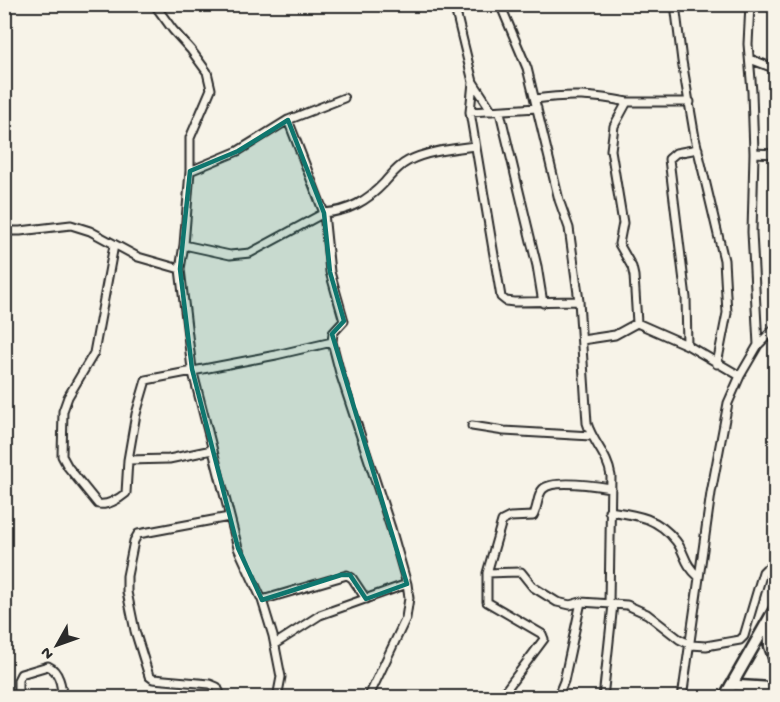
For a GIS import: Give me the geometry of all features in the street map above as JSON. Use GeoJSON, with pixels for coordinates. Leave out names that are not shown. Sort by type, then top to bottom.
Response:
{"type":"FeatureCollection","features":[{"type":"Feature","properties":{"kind":"highway"},"geometry":{"type":"LineString","coordinates":[[730,698],[734,685],[776,607]]}},
{"type":"Feature","properties":{"kind":"highway"},"geometry":{"type":"LineString","coordinates":[[724,698],[776,616]]}},
{"type":"Feature","properties":{"kind":"highway"},"geometry":{"type":"LineString","coordinates":[[770,627],[770,646],[776,663]]}},
{"type":"Feature","properties":{"kind":"highway"},"geometry":{"type":"LineString","coordinates":[[738,698],[748,693],[776,687]]}},
{"type":"Feature","properties":{"kind":"main road"},"geometry":{"type":"LineString","coordinates":[[734,685],[776,687]]}},
{"type":"Feature","properties":{"kind":"street"},"geometry":{"type":"LineString","coordinates":[[154,4],[207,72],[211,89],[190,138],[190,171],[180,268],[192,369],[238,548],[262,600],[275,644],[281,676],[277,698]]}},
{"type":"Feature","properties":{"kind":"street"},"geometry":{"type":"LineString","coordinates":[[454,4],[473,82],[470,112],[501,297],[509,302],[579,301]]}},
{"type":"Feature","properties":{"kind":"street"},"geometry":{"type":"LineString","coordinates":[[500,4],[527,68],[559,200],[569,228],[579,301],[585,402],[591,436],[607,459],[611,488],[609,511],[611,604],[606,697]]}},
{"type":"Feature","properties":{"kind":"street"},"geometry":{"type":"LineString","coordinates":[[675,4],[679,43],[698,149],[724,260],[727,313],[717,364]]}},
{"type":"Feature","properties":{"kind":"street"},"geometry":{"type":"LineString","coordinates":[[750,4],[748,33],[754,153],[752,232],[758,345]]}},
{"type":"Feature","properties":{"kind":"street"},"geometry":{"type":"LineString","coordinates":[[750,60],[776,69]]}},
{"type":"Feature","properties":{"kind":"street"},"geometry":{"type":"LineString","coordinates":[[473,82],[496,111],[537,266],[543,303]]}},
{"type":"Feature","properties":{"kind":"street"},"geometry":{"type":"LineString","coordinates":[[535,99],[593,95],[627,102],[690,102]]}},
{"type":"Feature","properties":{"kind":"street"},"geometry":{"type":"LineString","coordinates":[[190,171],[238,151],[288,120],[344,98]]}},
{"type":"Feature","properties":{"kind":"street"},"geometry":{"type":"LineString","coordinates":[[627,102],[614,126],[611,150],[623,223],[619,244],[632,267],[637,323]]}},
{"type":"Feature","properties":{"kind":"street"},"geometry":{"type":"LineString","coordinates":[[470,112],[537,108]]}},
{"type":"Feature","properties":{"kind":"street"},"geometry":{"type":"LineString","coordinates":[[288,120],[324,213],[330,272],[344,321],[333,333],[332,342],[337,364],[407,584],[409,607],[406,618],[368,698]]}},
{"type":"Feature","properties":{"kind":"street"},"geometry":{"type":"LineString","coordinates":[[184,245],[230,255],[250,253],[324,213],[350,209],[368,198],[392,173],[408,161],[437,152],[475,146]]}},
{"type":"Feature","properties":{"kind":"street"},"geometry":{"type":"LineString","coordinates":[[687,345],[686,298],[669,159],[676,153],[698,149]]}},
{"type":"Feature","properties":{"kind":"street"},"geometry":{"type":"LineString","coordinates":[[754,153],[776,154]]}},
{"type":"Feature","properties":{"kind":"street"},"geometry":{"type":"LineString","coordinates":[[4,231],[70,225],[90,231],[148,261],[180,268]]}},
{"type":"Feature","properties":{"kind":"street"},"geometry":{"type":"LineString","coordinates":[[114,245],[94,353],[68,397],[63,411],[62,456],[95,502],[102,505],[126,493],[128,460],[144,381],[192,369],[235,363],[332,342]]}},
{"type":"Feature","properties":{"kind":"street"},"geometry":{"type":"LineString","coordinates":[[582,340],[615,335],[637,323]]}},
{"type":"Feature","properties":{"kind":"street"},"geometry":{"type":"LineString","coordinates":[[637,323],[687,345],[740,376]]}},
{"type":"Feature","properties":{"kind":"street"},"geometry":{"type":"LineString","coordinates":[[682,698],[721,432],[728,403],[758,345],[776,327]]}},
{"type":"Feature","properties":{"kind":"street"},"geometry":{"type":"LineString","coordinates":[[472,426],[504,431],[591,436]]}},
{"type":"Feature","properties":{"kind":"street"},"geometry":{"type":"LineString","coordinates":[[128,460],[169,459],[212,450]]}},
{"type":"Feature","properties":{"kind":"street"},"geometry":{"type":"LineString","coordinates":[[500,698],[544,639],[544,636],[487,602],[488,573],[502,521],[510,517],[533,516],[542,490],[552,485],[583,484],[611,488]]}},
{"type":"Feature","properties":{"kind":"street"},"geometry":{"type":"LineString","coordinates":[[609,511],[646,517],[654,522],[677,542],[689,568],[699,577]]}},
{"type":"Feature","properties":{"kind":"street"},"geometry":{"type":"LineString","coordinates":[[222,698],[217,687],[210,684],[153,679],[149,676],[135,631],[127,582],[134,540],[138,534],[229,517]]}},
{"type":"Feature","properties":{"kind":"street"},"geometry":{"type":"LineString","coordinates":[[488,573],[521,572],[533,587],[557,602],[570,605],[581,602],[627,605],[647,614],[679,639],[691,645],[705,646],[740,640],[744,636],[763,572],[766,569],[776,568]]}},
{"type":"Feature","properties":{"kind":"street"},"geometry":{"type":"LineString","coordinates":[[262,600],[347,575],[352,578],[366,598]]}},
{"type":"Feature","properties":{"kind":"street"},"geometry":{"type":"LineString","coordinates":[[275,644],[320,615],[407,584]]}},
{"type":"Feature","properties":{"kind":"street"},"geometry":{"type":"LineString","coordinates":[[557,698],[564,681],[581,602]]}},
{"type":"Feature","properties":{"kind":"street"},"geometry":{"type":"LineString","coordinates":[[18,698],[18,680],[21,674],[48,666],[57,674],[62,698]]}},
{"type":"Feature","properties":{"kind":"highlighted area"},"geometry":{"type":"Polygon","coordinates":[[[288,120],[324,213],[330,272],[344,321],[332,334],[407,584],[366,599],[350,575],[341,575],[262,600],[238,548],[209,441],[192,369],[180,269],[190,171],[238,151],[288,120]]]}}]}
